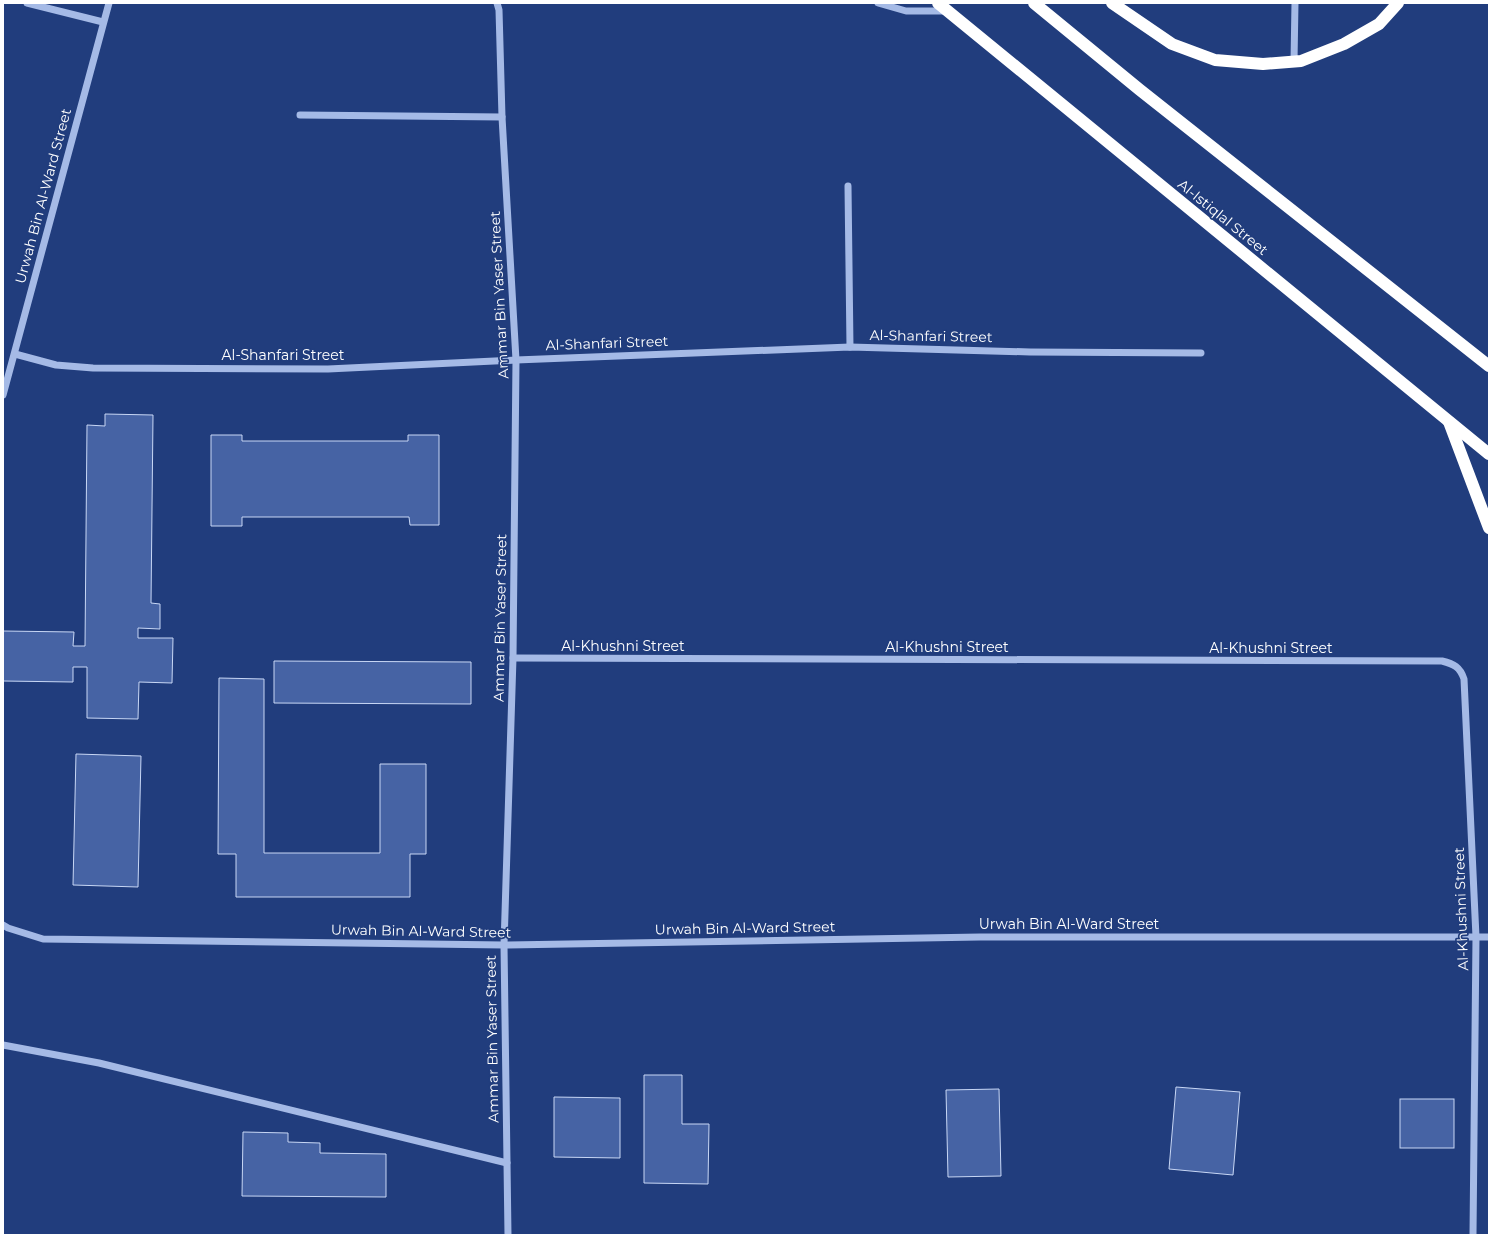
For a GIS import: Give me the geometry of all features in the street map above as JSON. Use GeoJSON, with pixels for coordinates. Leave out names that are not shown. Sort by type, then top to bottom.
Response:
{"type":"FeatureCollection","features":[{"type":"Feature","properties":{"kind":"highway","name":"Al-Istiqlal Street"},"geometry":{"type":"LineString","coordinates":[[938,3],[1489,454]]}},
{"type":"Feature","properties":{"kind":"highway"},"geometry":{"type":"LineString","coordinates":[[1034,3],[1140,90],[1489,366]]}},
{"type":"Feature","properties":{"kind":"highway"},"geometry":{"type":"LineString","coordinates":[[1112,3],[1172,44],[1215,60],[1263,64],[1301,61],[1344,44],[1379,24],[1398,3]]}},
{"type":"Feature","properties":{"kind":"highway"},"geometry":{"type":"LineString","coordinates":[[1448,421],[1489,528]]}},
{"type":"Feature","properties":{"kind":"street"},"geometry":{"type":"LineString","coordinates":[[27,3],[102,22]]}},
{"type":"Feature","properties":{"kind":"street","name":"Urwah Bin Al-Ward Street"},"geometry":{"type":"LineString","coordinates":[[3,395],[102,22],[109,3]]}},
{"type":"Feature","properties":{"kind":"street"},"geometry":{"type":"LineString","coordinates":[[498,6],[505,3]]}},
{"type":"Feature","properties":{"kind":"street"},"geometry":{"type":"LineString","coordinates":[[878,3],[906,11],[948,11]]}},
{"type":"Feature","properties":{"kind":"street"},"geometry":{"type":"LineString","coordinates":[[1294,61],[1295,3]]}},
{"type":"Feature","properties":{"kind":"street","name":"Ammar Bin Yaser Street"},"geometry":{"type":"LineString","coordinates":[[498,6],[502,117],[516,360],[513,658],[504,945],[508,1235]]}},
{"type":"Feature","properties":{"kind":"street"},"geometry":{"type":"LineString","coordinates":[[300,115],[502,117]]}},
{"type":"Feature","properties":{"kind":"street"},"geometry":{"type":"LineString","coordinates":[[848,186],[850,347]]}},
{"type":"Feature","properties":{"kind":"street","name":"Al-Shanfari Street"},"geometry":{"type":"LineString","coordinates":[[15,354],[56,365],[109,368],[328,370],[516,360],[850,347],[1030,352],[1201,353]]}},
{"type":"Feature","properties":{"kind":"street","name":"Al-Khushni Street"},"geometry":{"type":"LineString","coordinates":[[513,658],[1442,661],[1453,664],[1461,670],[1464,679],[1476,937],[1475,1235]]}},
{"type":"Feature","properties":{"kind":"street","name":"Urwah Bin Al-Ward Street"},"geometry":{"type":"LineString","coordinates":[[3,925],[43,939],[504,945],[980,937],[1489,937]]}},
{"type":"Feature","properties":{"kind":"street"},"geometry":{"type":"LineString","coordinates":[[3,1045],[98,1064],[507,1163]]}},
{"type":"Feature","properties":{"kind":"building"},"geometry":{"type":"Polygon","coordinates":[[[105,414],[153,415],[151,603],[160,604],[160,629],[138,628],[138,638],[173,638],[172,683],[139,682],[138,719],[87,718],[87,667],[73,667],[73,682],[3,681],[3,631],[74,632],[73,646],[85,646],[87,425],[105,426],[105,414]]]}},
{"type":"Feature","properties":{"kind":"building"},"geometry":{"type":"Polygon","coordinates":[[[211,435],[242,435],[242,441],[408,441],[408,435],[439,435],[439,525],[410,525],[409,517],[242,517],[242,526],[211,526],[211,435]]]}},
{"type":"Feature","properties":{"kind":"building"},"geometry":{"type":"Polygon","coordinates":[[[274,661],[471,662],[471,704],[274,703],[274,661]]]}},
{"type":"Feature","properties":{"kind":"building"},"geometry":{"type":"Polygon","coordinates":[[[219,678],[264,679],[264,853],[380,853],[380,764],[426,764],[426,854],[410,854],[410,897],[236,897],[236,854],[218,854],[219,678]]]}},
{"type":"Feature","properties":{"kind":"building"},"geometry":{"type":"Polygon","coordinates":[[[76,754],[141,756],[138,887],[73,885],[76,754]]]}},
{"type":"Feature","properties":{"kind":"building"},"geometry":{"type":"Polygon","coordinates":[[[644,1075],[682,1075],[682,1124],[709,1124],[708,1184],[644,1183],[644,1075]]]}},
{"type":"Feature","properties":{"kind":"building"},"geometry":{"type":"Polygon","coordinates":[[[1176,1087],[1240,1092],[1233,1175],[1169,1169],[1176,1087]]]}},
{"type":"Feature","properties":{"kind":"building"},"geometry":{"type":"Polygon","coordinates":[[[999,1089],[1001,1176],[948,1177],[946,1090],[999,1089]]]}},
{"type":"Feature","properties":{"kind":"building"},"geometry":{"type":"Polygon","coordinates":[[[554,1097],[620,1098],[620,1158],[554,1157],[554,1097]]]}},
{"type":"Feature","properties":{"kind":"building"},"geometry":{"type":"Polygon","coordinates":[[[1400,1099],[1454,1099],[1454,1148],[1400,1148],[1400,1099]]]}},
{"type":"Feature","properties":{"kind":"building"},"geometry":{"type":"Polygon","coordinates":[[[243,1132],[288,1133],[288,1142],[320,1143],[320,1153],[386,1154],[386,1197],[242,1196],[243,1132]]]}}]}
